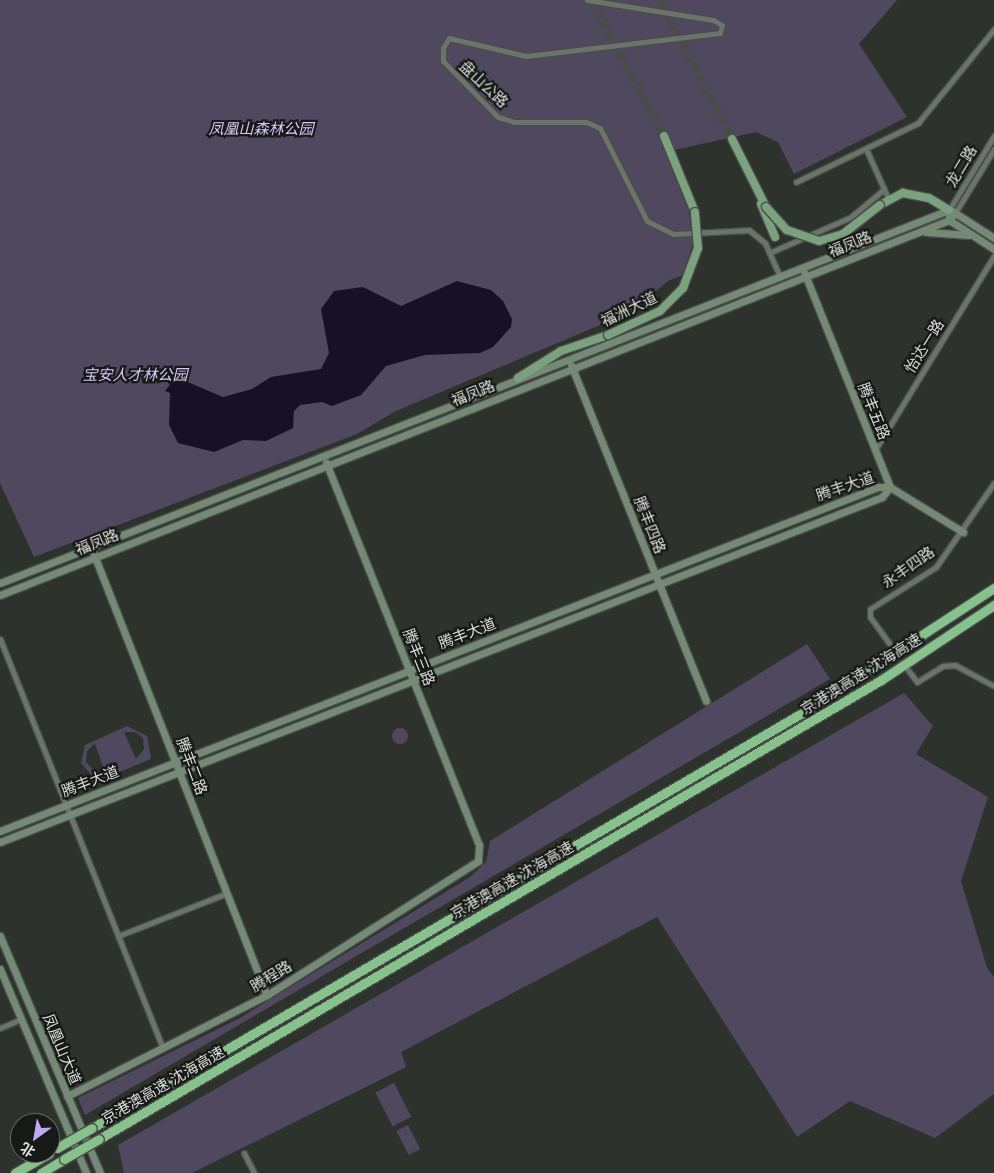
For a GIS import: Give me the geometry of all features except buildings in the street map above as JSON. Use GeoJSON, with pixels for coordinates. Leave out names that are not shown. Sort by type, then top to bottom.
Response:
{"type":"FeatureCollection","features":[{"type":"Feature","properties":{"kind":"highway","name":"京港澳高速 沈海高速"},"geometry":{"type":"LineString","coordinates":[[60,1146],[802,713],[994,588]]}},
{"type":"Feature","properties":{"kind":"highway","name":"京港澳高速 沈海高速"},"geometry":{"type":"LineString","coordinates":[[41,1173],[864,689],[994,605]]}},
{"type":"Feature","properties":{"kind":"highway","name":"京港澳高速 沈海高速"},"geometry":{"type":"LineString","coordinates":[[15,1173],[32,1163]]}},
{"type":"Feature","properties":{"kind":"main road","name":"福洲大道"},"geometry":{"type":"LineString","coordinates":[[518,378],[553,355],[608,335],[660,311],[683,288],[698,248],[695,212],[664,136]]}},
{"type":"Feature","properties":{"kind":"main road"},"geometry":{"type":"LineString","coordinates":[[732,139],[775,237]]}},
{"type":"Feature","properties":{"kind":"main road"},"geometry":{"type":"LineString","coordinates":[[757,194],[787,230],[819,241],[843,234],[888,198],[909,194],[952,211]]}},
{"type":"Feature","properties":{"kind":"street","name":"盘山公路"},"geometry":{"type":"LineString","coordinates":[[587,0],[713,20],[722,24],[720,33],[526,56],[449,38],[443,48],[443,61],[498,117],[514,122],[586,122],[600,128],[646,221],[657,228],[684,234],[745,229],[760,236],[779,275]]}},
{"type":"Feature","properties":{"kind":"street"},"geometry":{"type":"LineString","coordinates":[[796,182],[866,149],[924,118],[994,29]]}},
{"type":"Feature","properties":{"kind":"street","name":"龙二路"},"geometry":{"type":"LineString","coordinates":[[952,211],[994,136]]}},
{"type":"Feature","properties":{"kind":"street"},"geometry":{"type":"LineString","coordinates":[[866,149],[888,198]]}},
{"type":"Feature","properties":{"kind":"street","name":"龙二路"},"geometry":{"type":"LineString","coordinates":[[952,211],[994,149]]}},
{"type":"Feature","properties":{"kind":"street"},"geometry":{"type":"LineString","coordinates":[[769,253],[852,217],[883,190]]}},
{"type":"Feature","properties":{"kind":"street"},"geometry":{"type":"LineString","coordinates":[[994,238],[952,211],[949,220],[994,249]]}},
{"type":"Feature","properties":{"kind":"street","name":"福凤路"},"geometry":{"type":"LineString","coordinates":[[0,583],[801,266],[952,211]]}},
{"type":"Feature","properties":{"kind":"street","name":"福凤路"},"geometry":{"type":"LineString","coordinates":[[0,595],[949,220]]}},
{"type":"Feature","properties":{"kind":"street"},"geometry":{"type":"LineString","coordinates":[[915,233],[950,231],[977,238]]}},
{"type":"Feature","properties":{"kind":"street","name":"怡达一路"},"geometry":{"type":"LineString","coordinates":[[875,450],[994,256]]}},
{"type":"Feature","properties":{"kind":"street","name":"腾丰五路"},"geometry":{"type":"LineString","coordinates":[[801,266],[890,487]]}},
{"type":"Feature","properties":{"kind":"street","name":"腾丰四路"},"geometry":{"type":"LineString","coordinates":[[568,359],[706,702]]}},
{"type":"Feature","properties":{"kind":"street"},"geometry":{"type":"LineString","coordinates":[[419,418],[423,427]]}},
{"type":"Feature","properties":{"kind":"street","name":"腾丰三路"},"geometry":{"type":"LineString","coordinates":[[324,455],[479,845],[478,861]]}},
{"type":"Feature","properties":{"kind":"street","name":"永丰四路"},"geometry":{"type":"LineString","coordinates":[[889,642],[870,617],[870,608],[936,567],[963,532],[994,483]]}},
{"type":"Feature","properties":{"kind":"street","name":"腾丰大道"},"geometry":{"type":"LineString","coordinates":[[0,831],[878,487],[890,487]]}},
{"type":"Feature","properties":{"kind":"street"},"geometry":{"type":"LineString","coordinates":[[890,487],[963,532]]}},
{"type":"Feature","properties":{"kind":"street","name":"腾丰大道"},"geometry":{"type":"LineString","coordinates":[[0,842],[882,496],[890,487]]}},
{"type":"Feature","properties":{"kind":"street","name":"腾丰二路"},"geometry":{"type":"LineString","coordinates":[[91,547],[267,994]]}},
{"type":"Feature","properties":{"kind":"street"},"geometry":{"type":"LineString","coordinates":[[0,639],[163,1049]]}},
{"type":"Feature","properties":{"kind":"street"},"geometry":{"type":"LineString","coordinates":[[908,670],[917,682],[943,666],[955,664],[994,686]]}},
{"type":"Feature","properties":{"kind":"street","name":"腾程路"},"geometry":{"type":"LineString","coordinates":[[67,1096],[163,1049],[267,994],[478,861]]}},
{"type":"Feature","properties":{"kind":"street"},"geometry":{"type":"LineString","coordinates":[[118,936],[227,893]]}},
{"type":"Feature","properties":{"kind":"street","name":"凤凰山大道"},"geometry":{"type":"LineString","coordinates":[[0,936],[100,1173]]}},
{"type":"Feature","properties":{"kind":"street","name":"凤凰山大道"},"geometry":{"type":"LineString","coordinates":[[0,969],[86,1173]]}},
{"type":"Feature","properties":{"kind":"street"},"geometry":{"type":"LineString","coordinates":[[0,1028],[21,1019]]}},
{"type":"Feature","properties":{"kind":"street"},"geometry":{"type":"LineString","coordinates":[[244,1153],[254,1173]]}},
{"type":"Feature","properties":{"kind":"green space"},"geometry":{"type":"Polygon","coordinates":[[[0,0],[897,0],[859,44],[907,117],[794,174],[778,142],[756,132],[665,152],[689,211],[693,243],[683,275],[668,281],[631,312],[396,411],[357,434],[34,557],[0,483],[0,0]]]}},
{"type":"Feature","properties":{"kind":"green space"},"geometry":{"type":"Polygon","coordinates":[[[807,644],[830,679],[85,1115],[78,1098],[238,1019],[470,877],[486,862],[490,841],[807,644]]]}},
{"type":"Feature","properties":{"kind":"green space"},"geometry":{"type":"Polygon","coordinates":[[[904,693],[933,726],[916,754],[988,797],[961,881],[987,968],[994,977],[994,1094],[935,1138],[850,1101],[797,1137],[657,917],[401,1052],[406,1067],[192,1173],[124,1173],[118,1145],[904,693]]]}},
{"type":"Feature","properties":{"kind":"green space"},"geometry":{"type":"Polygon","coordinates":[[[127,726],[147,736],[151,759],[80,788],[78,783],[93,777],[81,763],[85,745],[127,726]],[[124,732],[136,759],[144,749],[143,738],[135,732],[124,732]],[[95,744],[87,751],[86,762],[95,772],[105,772],[95,744]]]}},
{"type":"Feature","properties":{"kind":"green space"},"geometry":{"type":"Polygon","coordinates":[[[400,728],[408,736],[400,744],[392,736],[400,728]]]}},
{"type":"Feature","properties":{"kind":"green space"},"geometry":{"type":"Polygon","coordinates":[[[394,1083],[411,1117],[393,1126],[375,1093],[394,1083]]]}},
{"type":"Feature","properties":{"kind":"green space"},"geometry":{"type":"Polygon","coordinates":[[[408,1125],[420,1149],[409,1155],[396,1131],[408,1125]]]}},
{"type":"Feature","properties":{"kind":"shaded area"},"geometry":{"type":"Polygon","coordinates":[[[457,281],[491,290],[503,301],[512,319],[511,327],[493,347],[480,353],[425,355],[386,366],[361,395],[332,406],[322,402],[300,405],[294,411],[293,428],[266,441],[243,440],[214,452],[178,443],[169,425],[170,393],[165,391],[176,377],[223,397],[252,389],[271,377],[321,369],[329,353],[321,309],[334,291],[363,287],[401,306],[457,281]]]}},
{"type":"Feature","properties":{"kind":"tunnel"},"geometry":{"type":"LineString","coordinates":[[591,0],[664,136]]}},
{"type":"Feature","properties":{"kind":"tunnel"},"geometry":{"type":"LineString","coordinates":[[660,0],[732,139]]}},
{"type":"Feature","properties":{"kind":"tunnel"},"geometry":{"type":"LineString","coordinates":[[889,643],[905,666]]}},
{"type":"Feature","properties":{"kind":"park label","name":"凤凰山森林公园"},"geometry":{"type":"Point","coordinates":[261,129]}},
{"type":"Feature","properties":{"kind":"park label","name":"宝安人才林公园"},"geometry":{"type":"Point","coordinates":[135,375]}}]}
